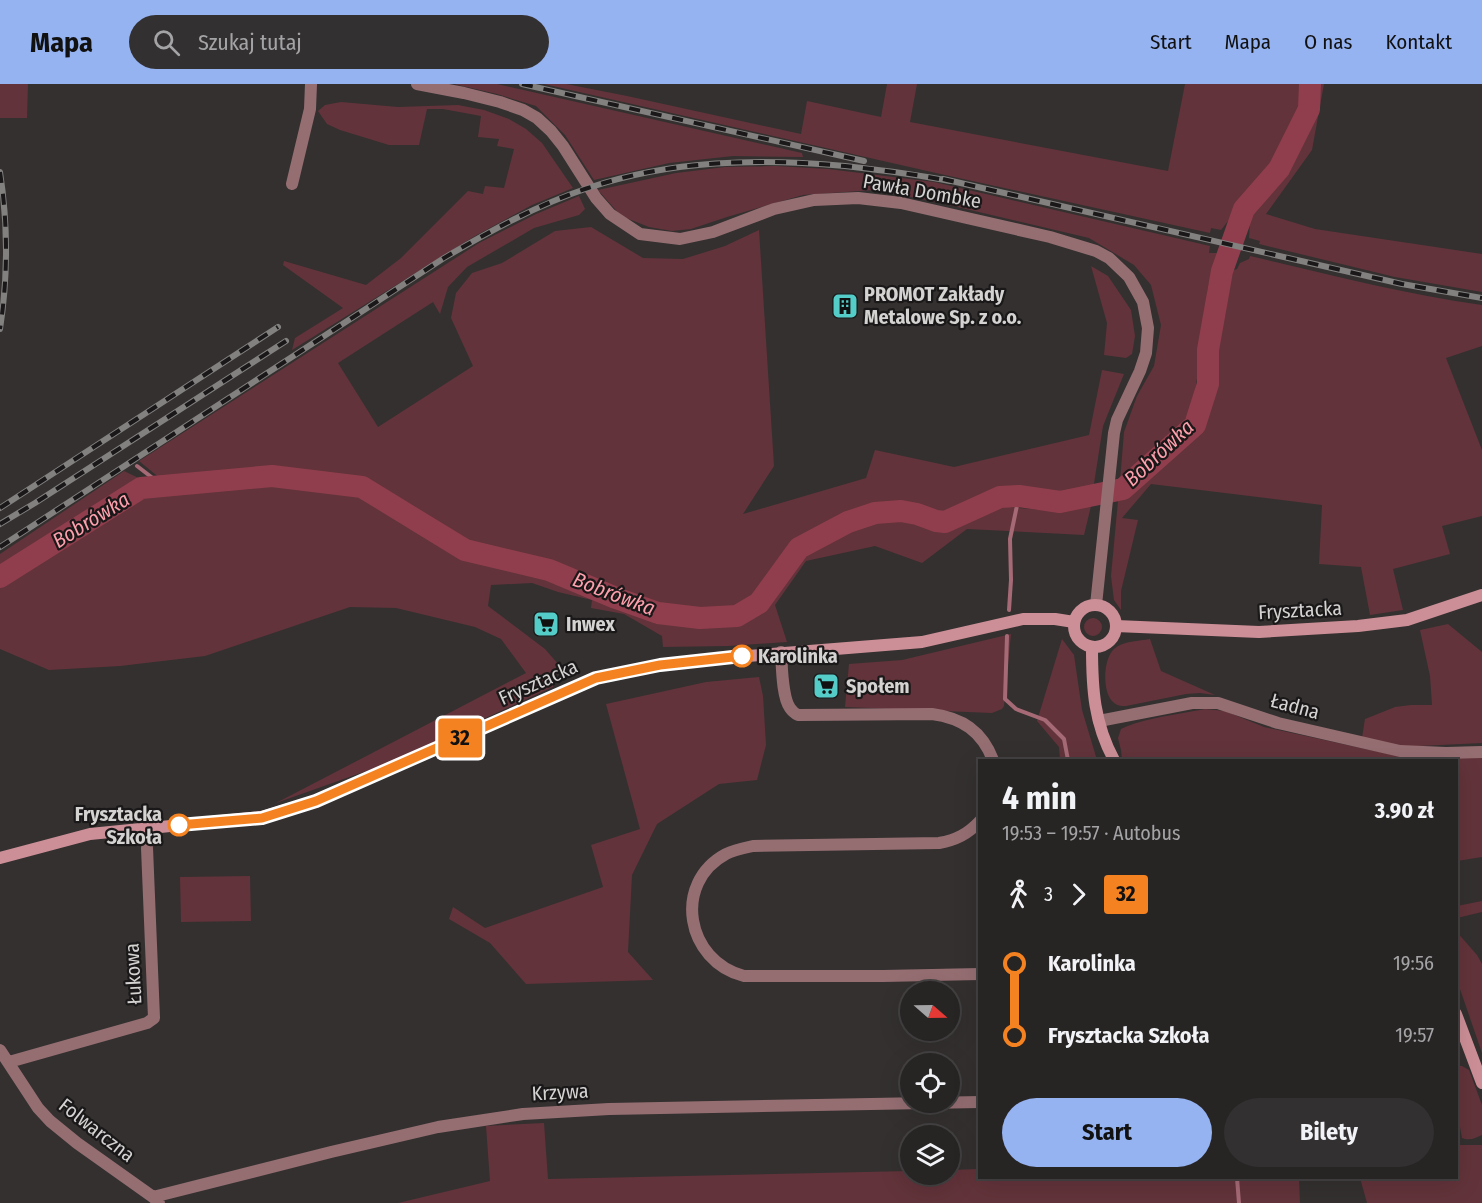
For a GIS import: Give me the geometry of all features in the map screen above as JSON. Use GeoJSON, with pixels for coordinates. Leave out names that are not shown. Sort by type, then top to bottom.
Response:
{"type":"FeatureCollection","features":[{"type":"Feature","properties":{"kind":"street"},"geometry":{"type":"LineString","coordinates":[[292,184],[310,109],[311,84]]}},
{"type":"Feature","properties":{"kind":"street","name":"Pawła Dombke"},"geometry":{"type":"LineString","coordinates":[[417,84],[500,102],[537,118],[563,146],[596,198],[610,214],[640,234],[680,239],[713,232],[774,209],[814,200],[858,198],[901,203],[1050,237],[1096,251],[1109,258],[1129,277],[1143,302],[1148,328],[1146,353],[1117,420],[1114,433],[1096,605]]}},
{"type":"Feature","properties":{"kind":"street","name":"Frysztacka"},"geometry":{"type":"LineString","coordinates":[[1116,626],[1259,632],[1358,626],[1407,621],[1482,595]]}},
{"type":"Feature","properties":{"kind":"street"},"geometry":{"type":"LineString","coordinates":[[1096,605],[1108,609],[1115,619],[1115,633],[1112,639],[1100,647],[1086,646],[1076,636],[1074,622],[1076,616],[1084,608],[1096,605]]}},
{"type":"Feature","properties":{"kind":"street","name":"Frysztacka"},"geometry":{"type":"LineString","coordinates":[[0,858],[90,834],[262,818],[316,801],[596,678],[660,665],[781,652],[922,642],[1023,619],[1055,619],[1074,622]]}},
{"type":"Feature","properties":{"kind":"street"},"geometry":{"type":"LineString","coordinates":[[1092,647],[1093,692],[1099,721],[1114,759]]}},
{"type":"Feature","properties":{"kind":"street"},"geometry":{"type":"LineString","coordinates":[[781,652],[787,702],[798,715],[932,714],[945,716],[962,722],[976,732],[987,746],[993,759]]}},
{"type":"Feature","properties":{"kind":"street","name":"Ładna"},"geometry":{"type":"LineString","coordinates":[[1099,721],[1192,703],[1218,703],[1278,723],[1400,751],[1482,752]]}},
{"type":"Feature","properties":{"kind":"street"},"geometry":{"type":"LineString","coordinates":[[978,823],[962,836],[939,843],[753,846],[735,851],[726,854],[704,874],[695,893],[693,913],[695,931],[703,949],[717,964],[735,974],[744,976],[978,974]]}},
{"type":"Feature","properties":{"kind":"street","name":"Łukowa"},"geometry":{"type":"LineString","coordinates":[[9,1062],[147,1023],[154,1018],[147,848]]}},
{"type":"Feature","properties":{"kind":"street"},"geometry":{"type":"LineString","coordinates":[[1458,1019],[1482,1083]]}},
{"type":"Feature","properties":{"kind":"street","name":"Folwarczna"},"geometry":{"type":"LineString","coordinates":[[0,1050],[38,1108],[50,1121],[156,1200]]}},
{"type":"Feature","properties":{"kind":"street","name":"Krzywa"},"geometry":{"type":"LineString","coordinates":[[156,1200],[332,1152],[438,1127],[523,1114],[609,1109],[978,1102]]}},
{"type":"Feature","properties":{"kind":"shaded area"},"geometry":{"type":"Polygon","coordinates":[[[0,84],[28,84],[27,118],[0,118],[0,84]]]}},
{"type":"Feature","properties":{"kind":"shaded area"},"geometry":{"type":"Polygon","coordinates":[[[454,84],[497,84],[802,153],[803,157],[733,156],[669,163],[594,180],[565,135],[536,106],[454,84]]]}},
{"type":"Feature","properties":{"kind":"shaded area"},"geometry":{"type":"Polygon","coordinates":[[[544,84],[566,84],[801,134],[807,101],[881,117],[887,84],[917,84],[910,122],[1168,171],[1185,84],[1324,84],[1312,150],[1266,214],[1315,229],[1482,254],[1482,292],[1395,277],[1259,244],[1260,241],[1249,238],[1250,221],[1232,216],[1221,230],[1211,228],[1210,233],[544,84]]]}},
{"type":"Feature","properties":{"kind":"shaded area"},"geometry":{"type":"Polygon","coordinates":[[[341,102],[398,107],[458,105],[484,110],[509,119],[526,129],[542,143],[573,188],[532,205],[475,236],[292,350],[295,338],[343,308],[283,265],[284,261],[366,285],[401,258],[468,191],[483,194],[485,186],[504,188],[514,149],[497,146],[499,139],[478,137],[481,116],[443,109],[427,109],[419,145],[389,145],[327,124],[318,111],[325,105],[341,102]]]}},
{"type":"Feature","properties":{"kind":"shaded area"},"geometry":{"type":"Polygon","coordinates":[[[776,166],[828,169],[934,182],[1210,246],[1209,253],[1217,253],[1208,287],[1192,411],[1168,439],[1120,481],[1124,432],[1137,396],[1154,366],[1161,325],[1151,285],[1134,265],[1089,238],[932,201],[874,190],[803,195],[691,229],[672,231],[649,227],[621,216],[598,190],[676,173],[725,167],[776,166]]]}},
{"type":"Feature","properties":{"kind":"shaded area"},"geometry":{"type":"Polygon","coordinates":[[[579,196],[585,209],[579,215],[534,228],[467,267],[448,287],[440,314],[433,302],[338,363],[378,427],[473,366],[451,318],[456,293],[472,273],[502,263],[555,231],[591,227],[643,258],[683,259],[725,246],[759,230],[774,466],[743,514],[866,478],[875,450],[954,467],[1089,435],[1102,370],[1124,374],[1103,426],[1093,490],[1056,493],[1000,491],[946,513],[916,507],[880,505],[834,522],[788,545],[760,590],[735,611],[691,611],[655,605],[575,571],[465,543],[418,512],[363,481],[266,469],[161,479],[139,461],[479,243],[536,214],[579,196]]]}},
{"type":"Feature","properties":{"kind":"shaded area"},"geometry":{"type":"Polygon","coordinates":[[[1250,256],[1337,277],[1482,305],[1482,346],[1446,358],[1482,450],[1482,516],[1442,526],[1450,554],[1393,569],[1403,610],[1370,615],[1361,567],[1319,564],[1322,505],[1151,484],[1122,518],[1138,520],[1121,591],[1121,610],[1114,600],[1111,576],[1118,501],[1199,431],[1212,401],[1214,352],[1225,278],[1229,272],[1237,269],[1240,263],[1249,259],[1250,256]]]}},
{"type":"Feature","properties":{"kind":"shaded area"},"geometry":{"type":"Polygon","coordinates":[[[1091,266],[1108,276],[1131,310],[1135,336],[1132,354],[1126,358],[1104,355],[1107,323],[1091,266]]]}},
{"type":"Feature","properties":{"kind":"shaded area"},"geometry":{"type":"Polygon","coordinates":[[[124,471],[149,483],[123,488],[0,565],[0,554],[124,471]]]}},
{"type":"Feature","properties":{"kind":"shaded area"},"geometry":{"type":"Polygon","coordinates":[[[289,484],[344,489],[365,494],[460,555],[493,567],[547,577],[656,623],[693,624],[739,618],[765,605],[809,550],[854,525],[904,516],[940,531],[954,520],[998,506],[1053,511],[1091,506],[1084,535],[967,529],[922,563],[875,546],[806,561],[775,605],[787,642],[663,647],[662,636],[624,614],[591,608],[592,600],[532,583],[491,585],[488,606],[545,649],[559,665],[553,687],[386,764],[276,803],[526,673],[501,639],[475,627],[396,608],[350,607],[205,656],[120,666],[49,670],[0,649],[0,585],[145,491],[226,485],[289,484]]]}},
{"type":"Feature","properties":{"kind":"shaded area"},"geometry":{"type":"Polygon","coordinates":[[[1093,618],[1099,621],[1102,627],[1099,633],[1093,636],[1087,633],[1084,627],[1087,621],[1093,618]]]}},
{"type":"Feature","properties":{"kind":"shaded area"},"geometry":{"type":"Polygon","coordinates":[[[1448,624],[1482,652],[1482,743],[1399,747],[1362,738],[1365,719],[1395,707],[1432,705],[1430,676],[1420,630],[1448,624]]]}},
{"type":"Feature","properties":{"kind":"shaded area"},"geometry":{"type":"Polygon","coordinates":[[[1011,634],[1002,709],[992,713],[845,707],[849,664],[902,660],[1011,634]]]}},
{"type":"Feature","properties":{"kind":"shaded area"},"geometry":{"type":"Polygon","coordinates":[[[1062,639],[1074,655],[1082,710],[1097,759],[1060,759],[1059,747],[1037,721],[1062,639]]]}},
{"type":"Feature","properties":{"kind":"shaded area"},"geometry":{"type":"Polygon","coordinates":[[[1150,639],[1161,671],[1215,695],[1186,694],[1126,706],[1119,706],[1115,703],[1109,697],[1105,676],[1110,654],[1122,644],[1150,639]]]}},
{"type":"Feature","properties":{"kind":"shaded area"},"geometry":{"type":"Polygon","coordinates":[[[759,677],[763,696],[766,745],[757,780],[719,784],[657,824],[632,875],[628,952],[653,980],[526,984],[490,943],[449,919],[453,907],[485,928],[603,887],[591,845],[640,829],[606,704],[706,682],[759,677]]]}},
{"type":"Feature","properties":{"kind":"shaded area"},"geometry":{"type":"Polygon","coordinates":[[[1205,709],[1225,711],[1264,727],[1398,756],[1482,756],[1482,857],[1458,861],[1458,759],[1122,759],[1118,738],[1121,729],[1151,719],[1205,709]]]}},
{"type":"Feature","properties":{"kind":"shaded area"},"geometry":{"type":"Polygon","coordinates":[[[250,876],[251,921],[181,922],[180,877],[250,876]]]}},
{"type":"Feature","properties":{"kind":"shaded area"},"geometry":{"type":"Polygon","coordinates":[[[1482,901],[1482,912],[1458,918],[1458,906],[1482,901]]]}},
{"type":"Feature","properties":{"kind":"shaded area"},"geometry":{"type":"Polygon","coordinates":[[[1458,933],[1482,964],[1482,1053],[1458,986],[1458,933]]]}},
{"type":"Feature","properties":{"kind":"shaded area"},"geometry":{"type":"Polygon","coordinates":[[[1458,1066],[1469,1070],[1482,1105],[1482,1135],[1472,1139],[1462,1138],[1458,1116],[1458,1066]]]}},
{"type":"Feature","properties":{"kind":"shaded area"},"geometry":{"type":"Polygon","coordinates":[[[544,1123],[548,1179],[900,1171],[900,1185],[960,1185],[960,1170],[978,1169],[978,1179],[1299,1179],[1300,1203],[398,1203],[490,1181],[486,1126],[544,1123]]]}},
{"type":"Feature","properties":{"kind":"shaded area"},"geometry":{"type":"Polygon","coordinates":[[[1458,1145],[1482,1145],[1482,1203],[1367,1203],[1360,1179],[1458,1179],[1458,1145]]]}},
{"type":"Feature","properties":{"kind":"waterway","name":"Bobrówka"},"geometry":{"type":"LineString","coordinates":[[0,577],[141,488],[272,476],[362,487],[465,550],[549,570],[658,613],[700,618],[737,616],[759,603],[799,548],[848,522],[875,513],[901,511],[945,522],[1000,497],[1019,496],[1060,502],[1123,489],[1195,425],[1208,384],[1208,350],[1222,271],[1244,209],[1279,169],[1309,109],[1310,84]]}},
{"type":"Feature","properties":{"kind":"waterway"},"geometry":{"type":"LineString","coordinates":[[137,466],[163,486]]}},
{"type":"Feature","properties":{"kind":"waterway"},"geometry":{"type":"LineString","coordinates":[[1009,610],[1010,539],[1019,496]]}},
{"type":"Feature","properties":{"kind":"waterway"},"geometry":{"type":"LineString","coordinates":[[1007,636],[1005,699],[1016,709],[1045,720],[1064,739],[1068,759]]}},
{"type":"Feature","properties":{"kind":"waterway"},"geometry":{"type":"LineString","coordinates":[[1237,1179],[1239,1203]]}},
{"type":"Feature","properties":{"kind":"railway"},"geometry":{"type":"LineString","coordinates":[[522,84],[864,161]]}},
{"type":"Feature","properties":{"kind":"railway"},"geometry":{"type":"LineString","coordinates":[[0,547],[444,258],[550,202],[588,188],[651,172],[748,162],[845,166],[950,181]]}},
{"type":"Feature","properties":{"kind":"railway"},"geometry":{"type":"LineString","coordinates":[[0,172],[6,251],[0,329]]}},
{"type":"Feature","properties":{"kind":"railway"},"geometry":{"type":"LineString","coordinates":[[943,179],[1402,284],[1482,298]]}},
{"type":"Feature","properties":{"kind":"railway"},"geometry":{"type":"LineString","coordinates":[[0,508],[278,327]]}},
{"type":"Feature","properties":{"kind":"railway"},"geometry":{"type":"LineString","coordinates":[[0,524],[286,341]]}},
{"type":"Feature","properties":{"kind":"bus line","name":"32"},"geometry":{"type":"LineString","coordinates":[[179,825],[262,818],[316,801],[596,678],[660,665],[742,656]]}},
{"type":"Feature","properties":{"kind":"place","name":"PROMOT Zakłady Metalowe Sp. z o.o."},"geometry":{"type":"Point","coordinates":[845,306]}},
{"type":"Feature","properties":{"kind":"place","name":"Inwex"},"geometry":{"type":"Point","coordinates":[546,624]}},
{"type":"Feature","properties":{"kind":"place","name":"Karolinka"},"geometry":{"type":"Point","coordinates":[742,656]}},
{"type":"Feature","properties":{"kind":"place","name":"Społem"},"geometry":{"type":"Point","coordinates":[826,686]}},
{"type":"Feature","properties":{"kind":"place","name":"Frysztacka Szkoła"},"geometry":{"type":"Point","coordinates":[179,825]}}]}
